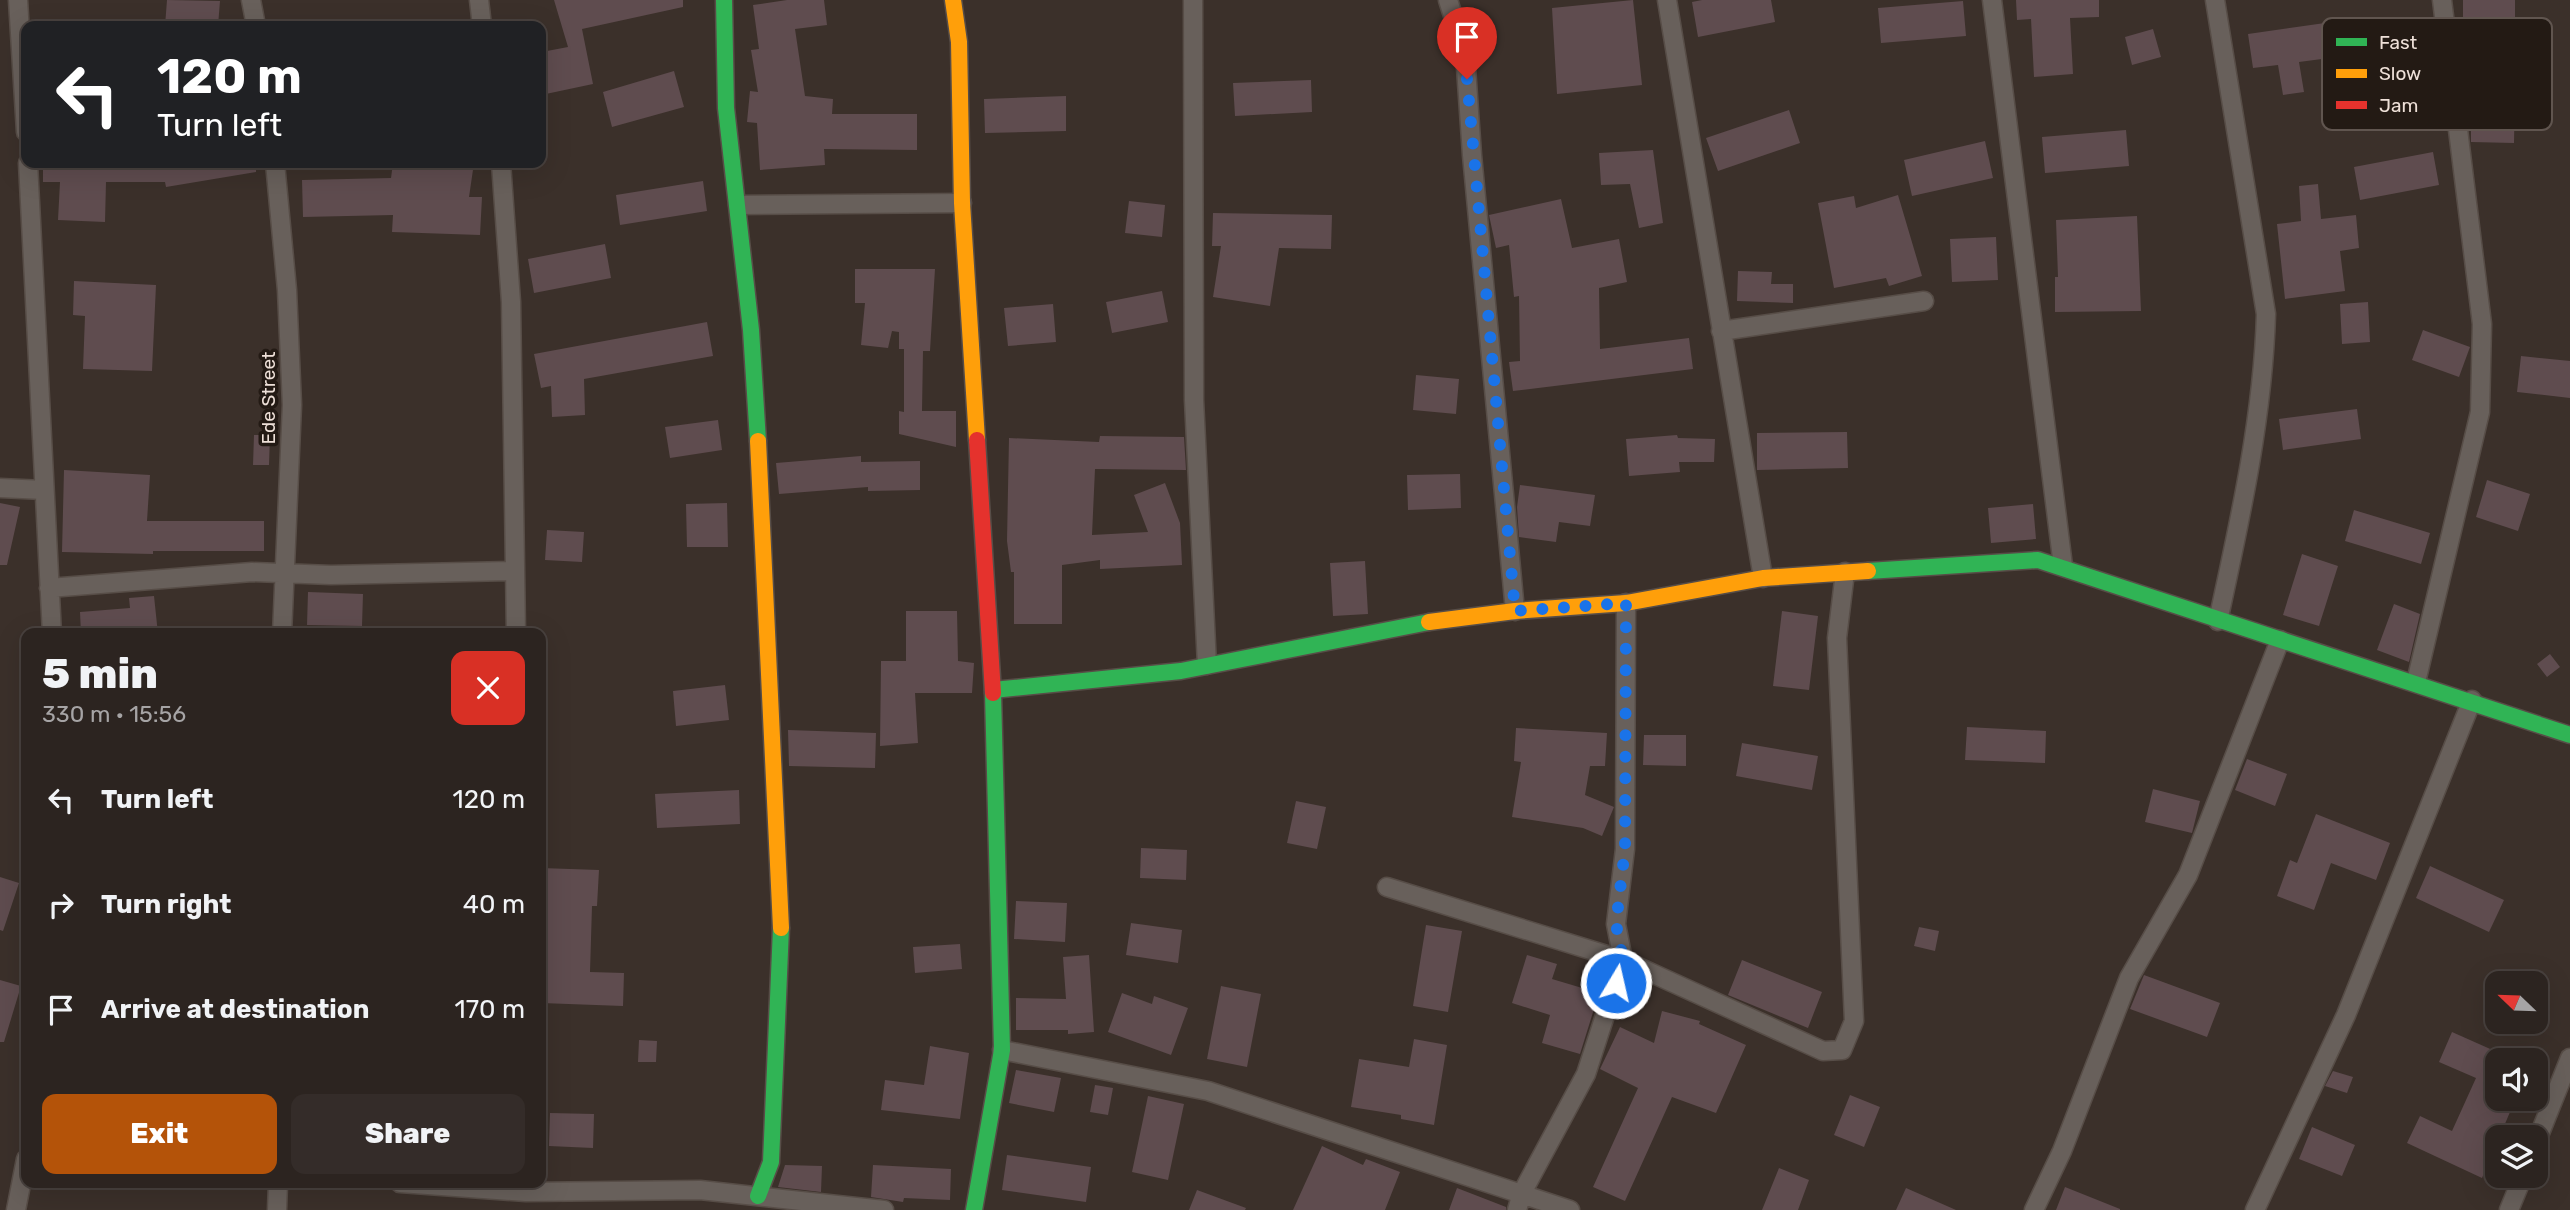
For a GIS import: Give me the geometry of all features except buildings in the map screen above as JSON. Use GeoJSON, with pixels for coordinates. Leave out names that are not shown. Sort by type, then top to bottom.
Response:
{"type":"FeatureCollection","features":[{"type":"Feature","properties":{"kind":"street"},"geometry":{"type":"LineString","coordinates":[[18,0],[21,50]]}},
{"type":"Feature","properties":{"kind":"street"},"geometry":{"type":"LineString","coordinates":[[251,0],[255,21]]}},
{"type":"Feature","properties":{"kind":"street"},"geometry":{"type":"LineString","coordinates":[[479,0],[481,21]]}},
{"type":"Feature","properties":{"kind":"street"},"geometry":{"type":"LineString","coordinates":[[724,0],[726,108],[751,330],[764,527],[781,920],[771,1162],[758,1196]]}},
{"type":"Feature","properties":{"kind":"street"},"geometry":{"type":"LineString","coordinates":[[953,0],[959,43],[962,203],[993,690],[1002,1049],[974,1210]]}},
{"type":"Feature","properties":{"kind":"street"},"geometry":{"type":"LineString","coordinates":[[1194,0],[1194,401],[1207,665]]}},
{"type":"Feature","properties":{"kind":"street"},"geometry":{"type":"LineString","coordinates":[[1448,0],[1465,53],[1472,155],[1515,611]]}},
{"type":"Feature","properties":{"kind":"street"},"geometry":{"type":"LineString","coordinates":[[1667,0],[1763,578]]}},
{"type":"Feature","properties":{"kind":"street"},"geometry":{"type":"LineString","coordinates":[[1992,0],[2063,566]]}},
{"type":"Feature","properties":{"kind":"street"},"geometry":{"type":"LineString","coordinates":[[2215,0],[2266,314],[2265,361],[2239,523],[2218,621]]}},
{"type":"Feature","properties":{"kind":"street"},"geometry":{"type":"LineString","coordinates":[[2442,0],[2444,18]]}},
{"type":"Feature","properties":{"kind":"street"},"geometry":{"type":"LineString","coordinates":[[2416,682],[2480,401],[2482,324],[2458,130]]}},
{"type":"Feature","properties":{"kind":"street"},"geometry":{"type":"LineString","coordinates":[[28,168],[52,628]]}},
{"type":"Feature","properties":{"kind":"street","name":"Ede Street"},"geometry":{"type":"LineString","coordinates":[[275,168],[287,290],[292,405],[282,574],[282,628]]}},
{"type":"Feature","properties":{"kind":"street"},"geometry":{"type":"LineString","coordinates":[[501,168],[511,302],[516,628]]}},
{"type":"Feature","properties":{"kind":"street"},"geometry":{"type":"LineString","coordinates":[[738,205],[962,203]]}},
{"type":"Feature","properties":{"kind":"street"},"geometry":{"type":"LineString","coordinates":[[1721,331],[1924,301]]}},
{"type":"Feature","properties":{"kind":"street"},"geometry":{"type":"LineString","coordinates":[[0,488],[44,490]]}},
{"type":"Feature","properties":{"kind":"street"},"geometry":{"type":"LineString","coordinates":[[993,690],[1181,671],[1435,621],[1515,611],[1626,603],[1763,578],[2038,560],[2063,566],[2218,621],[2472,700],[2570,736]]}},
{"type":"Feature","properties":{"kind":"street"},"geometry":{"type":"LineString","coordinates":[[50,588],[253,572],[432,575],[514,571]]}},
{"type":"Feature","properties":{"kind":"street"},"geometry":{"type":"LineString","coordinates":[[1387,887],[1623,960],[1823,1051],[1842,1050],[1854,1021],[1837,638],[1845,572]]}},
{"type":"Feature","properties":{"kind":"street"},"geometry":{"type":"LineString","coordinates":[[1520,1201],[1586,1074],[1623,960],[1616,924],[1625,849],[1626,603]]}},
{"type":"Feature","properties":{"kind":"street"},"geometry":{"type":"LineString","coordinates":[[2034,1210],[2062,1150],[2129,978],[2188,875],[2280,640]]}},
{"type":"Feature","properties":{"kind":"street"},"geometry":{"type":"LineString","coordinates":[[2255,1210],[2346,1015],[2472,700]]}},
{"type":"Feature","properties":{"kind":"street"},"geometry":{"type":"LineString","coordinates":[[1002,1049],[1208,1091],[1520,1201],[1570,1210]]}},
{"type":"Feature","properties":{"kind":"street"},"geometry":{"type":"LineString","coordinates":[[2543,1125],[2570,1058]]}},
{"type":"Feature","properties":{"kind":"street"},"geometry":{"type":"LineString","coordinates":[[16,1210],[21,1184]]}},
{"type":"Feature","properties":{"kind":"street"},"geometry":{"type":"LineString","coordinates":[[546,1187],[700,1190],[884,1210]]}},
{"type":"Feature","properties":{"kind":"street"},"geometry":{"type":"LineString","coordinates":[[277,1210],[278,1188]]}},
{"type":"Feature","properties":{"kind":"street"},"geometry":{"type":"LineString","coordinates":[[522,1210],[526,1188]]}},
{"type":"Feature","properties":{"kind":"street"},"geometry":{"type":"LineString","coordinates":[[2509,1210],[2518,1188]]}},
{"type":"Feature","properties":{"kind":"traffic: fast"},"geometry":{"type":"LineString","coordinates":[[724,0],[726,108],[751,330],[758,441]]}},
{"type":"Feature","properties":{"kind":"traffic: fast"},"geometry":{"type":"LineString","coordinates":[[1868,571],[2038,560],[2570,735]]}},
{"type":"Feature","properties":{"kind":"traffic: fast"},"geometry":{"type":"LineString","coordinates":[[993,690],[1181,671],[1429,622]]}},
{"type":"Feature","properties":{"kind":"traffic: fast"},"geometry":{"type":"LineString","coordinates":[[974,1210],[1002,1050],[993,693]]}},
{"type":"Feature","properties":{"kind":"traffic: fast"},"geometry":{"type":"LineString","coordinates":[[758,1196],[771,1162],[781,928]]}},
{"type":"Feature","properties":{"kind":"traffic: slow"},"geometry":{"type":"LineString","coordinates":[[953,0],[959,42],[962,203],[977,440]]}},
{"type":"Feature","properties":{"kind":"traffic: slow"},"geometry":{"type":"LineString","coordinates":[[758,441],[781,928]]}},
{"type":"Feature","properties":{"kind":"traffic: slow"},"geometry":{"type":"LineString","coordinates":[[1429,622],[1515,611],[1626,603],[1763,578],[1868,571]]}},
{"type":"Feature","properties":{"kind":"traffic: jam"},"geometry":{"type":"LineString","coordinates":[[977,440],[993,693]]}},
{"type":"Feature","properties":{"kind":"route"},"geometry":{"type":"LineString","coordinates":[[1467,79],[1515,611],[1626,603],[1625,849],[1616,924],[1623,960],[1616,983]]}}]}
